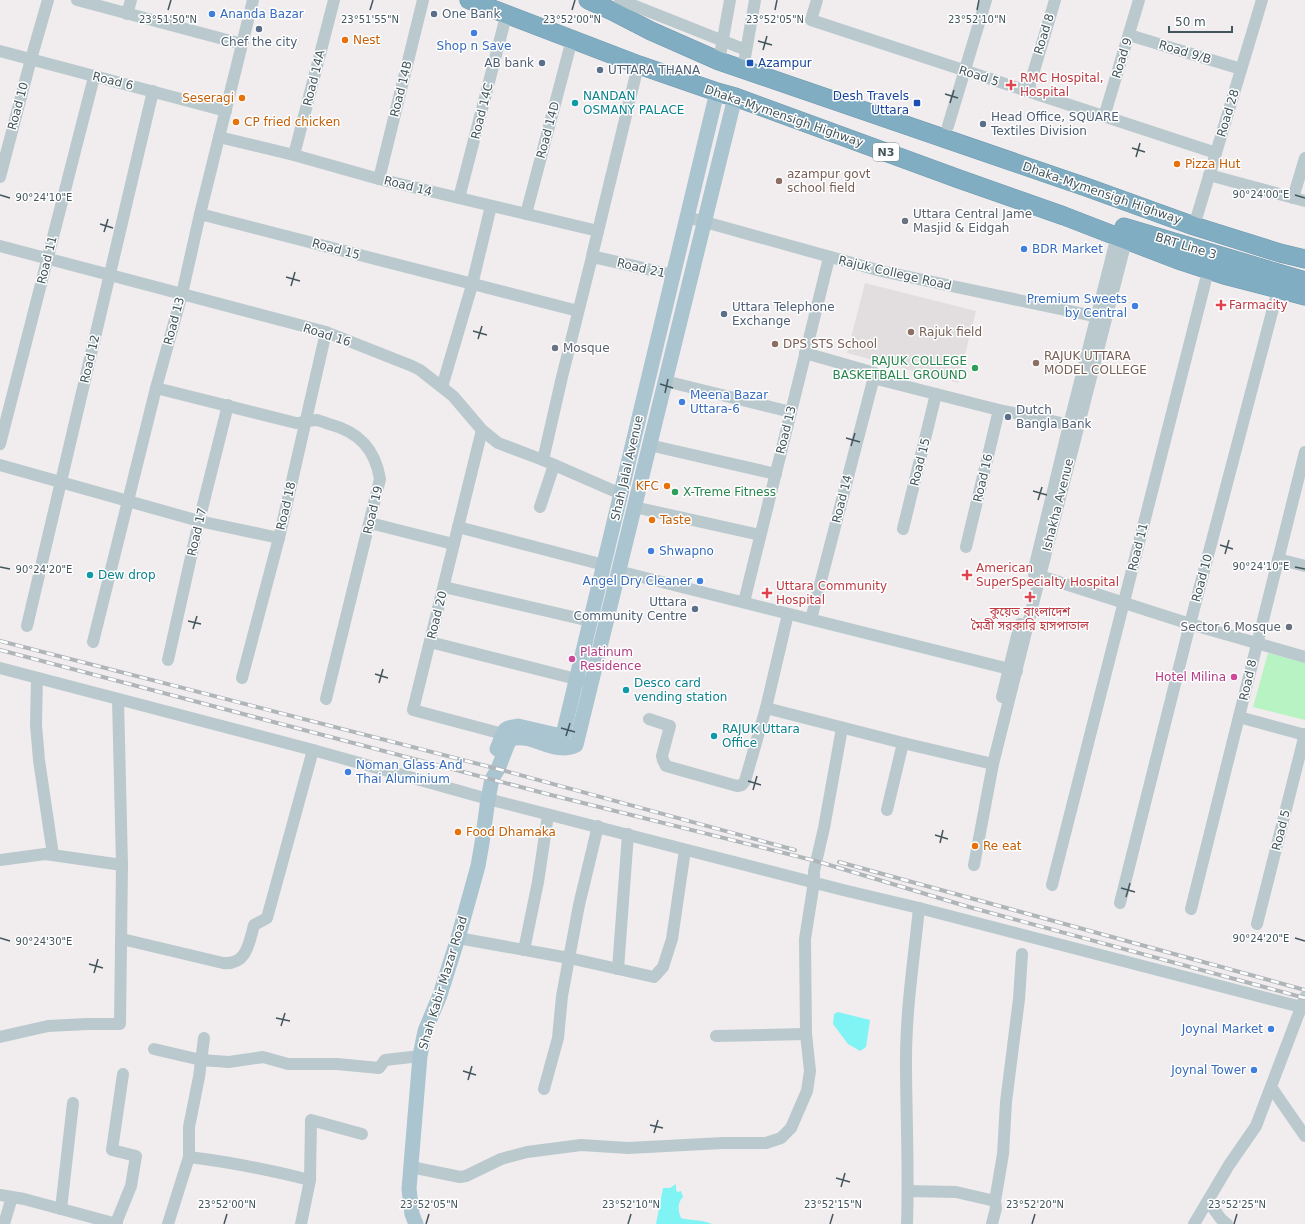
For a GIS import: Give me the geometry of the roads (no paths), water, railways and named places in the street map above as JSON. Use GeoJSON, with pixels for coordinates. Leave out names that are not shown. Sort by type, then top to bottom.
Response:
{"type":"FeatureCollection","features":[{"type":"Feature","properties":{"kind":"highway","name":"Dhaka-Mymensigh Highway"},"geometry":{"type":"LineString","coordinates":[[469,0],[624,60],[735,97],[959,180],[1065,210],[1123,239],[1178,260],[1224,275],[1305,296]]}},
{"type":"Feature","properties":{"kind":"highway","name":"Dhaka-Mymensigh Highway"},"geometry":{"type":"LineString","coordinates":[[588,0],[616,12],[651,32],[719,61],[1194,226],[1280,253],[1305,259]]}},
{"type":"Feature","properties":{"kind":"highway","name":"BRT Line 3"},"geometry":{"type":"LineString","coordinates":[[1065,210],[1305,281]]}},
{"type":"Feature","properties":{"kind":"main road","name":"Shah Jalal Avenue"},"geometry":{"type":"LineString","coordinates":[[503,734],[508,728],[518,726],[563,735],[717,92]]}},
{"type":"Feature","properties":{"kind":"main road","name":"Shah Jalal Avenue"},"geometry":{"type":"LineString","coordinates":[[495,774],[511,738],[520,737],[556,747],[566,748],[576,745],[735,97]]}},
{"type":"Feature","properties":{"kind":"main road"},"geometry":{"type":"LineString","coordinates":[[495,774],[491,767],[503,734]]}},
{"type":"Feature","properties":{"kind":"main road","name":"Shah Kabir Mazar Road"},"geometry":{"type":"LineString","coordinates":[[416,1224],[412,1214],[409,1189],[420,1056],[425,1031],[440,995],[478,866],[488,799],[495,774]]}},
{"type":"Feature","properties":{"kind":"street","name":"Road 10"},"geometry":{"type":"LineString","coordinates":[[0,177],[48,0]]}},
{"type":"Feature","properties":{"kind":"street"},"geometry":{"type":"LineString","coordinates":[[77,0],[242,44]]}},
{"type":"Feature","properties":{"kind":"street"},"geometry":{"type":"LineString","coordinates":[[127,14],[131,0]]}},
{"type":"Feature","properties":{"kind":"street","name":"Road 13"},"geometry":{"type":"LineString","coordinates":[[93,642],[156,388],[182,294],[200,214],[253,0]]}},
{"type":"Feature","properties":{"kind":"street","name":"Road 14A"},"geometry":{"type":"LineString","coordinates":[[294,155],[334,0]]}},
{"type":"Feature","properties":{"kind":"street","name":"Road 14B"},"geometry":{"type":"LineString","coordinates":[[379,179],[423,0]]}},
{"type":"Feature","properties":{"kind":"street"},"geometry":{"type":"LineString","coordinates":[[620,0],[746,50]]}},
{"type":"Feature","properties":{"kind":"street"},"geometry":{"type":"LineString","coordinates":[[719,61],[730,0]]}},
{"type":"Feature","properties":{"kind":"street"},"geometry":{"type":"LineString","coordinates":[[743,69],[755,0]]}},
{"type":"Feature","properties":{"kind":"street","name":"Road 5"},"geometry":{"type":"LineString","coordinates":[[817,0],[811,20],[1216,153]]}},
{"type":"Feature","properties":{"kind":"street"},"geometry":{"type":"LineString","coordinates":[[948,126],[986,0]]}},
{"type":"Feature","properties":{"kind":"street","name":"Road 8"},"geometry":{"type":"LineString","coordinates":[[1028,91],[1055,0]]}},
{"type":"Feature","properties":{"kind":"street","name":"Road 9"},"geometry":{"type":"LineString","coordinates":[[1104,116],[1139,0]]}},
{"type":"Feature","properties":{"kind":"street","name":"Road 28"},"geometry":{"type":"LineString","coordinates":[[1194,226],[1262,0]]}},
{"type":"Feature","properties":{"kind":"street","name":"Road 14C"},"geometry":{"type":"LineString","coordinates":[[459,198],[504,24]]}},
{"type":"Feature","properties":{"kind":"street","name":"Road 9/B"},"geometry":{"type":"LineString","coordinates":[[1129,35],[1241,69]]}},
{"type":"Feature","properties":{"kind":"street","name":"Road 14D"},"geometry":{"type":"LineString","coordinates":[[526,214],[570,47]]}},
{"type":"Feature","properties":{"kind":"street","name":"Road 6"},"geometry":{"type":"LineString","coordinates":[[0,51],[226,111]]}},
{"type":"Feature","properties":{"kind":"street","name":"Road 21"},"geometry":{"type":"LineString","coordinates":[[637,70],[592,256],[651,270]]}},
{"type":"Feature","properties":{"kind":"street","name":"Road 11"},"geometry":{"type":"LineString","coordinates":[[0,444],[94,77]]}},
{"type":"Feature","properties":{"kind":"street","name":"Road 12"},"geometry":{"type":"LineString","coordinates":[[27,626],[62,483],[109,275],[153,91]]}},
{"type":"Feature","properties":{"kind":"street","name":"Road 14"},"geometry":{"type":"LineString","coordinates":[[219,137],[294,155],[379,179],[598,231]]}},
{"type":"Feature","properties":{"kind":"street"},"geometry":{"type":"LineString","coordinates":[[1210,175],[1299,200],[1305,158]]}},
{"type":"Feature","properties":{"kind":"street"},"geometry":{"type":"LineString","coordinates":[[442,387],[472,285],[491,206]]}},
{"type":"Feature","properties":{"kind":"street","name":"Road 15"},"geometry":{"type":"LineString","coordinates":[[200,214],[578,311]]}},
{"type":"Feature","properties":{"kind":"street","name":"Rajuk College Road"},"geometry":{"type":"LineString","coordinates":[[687,217],[829,258],[888,273],[1102,318]]}},
{"type":"Feature","properties":{"kind":"street","name":"Ishakha Avenue"},"geometry":{"type":"LineString","coordinates":[[990,763],[1036,575],[1102,318],[1125,245],[1123,239]]}},
{"type":"Feature","properties":{"kind":"street","name":"Road 16"},"geometry":{"type":"LineString","coordinates":[[0,246],[326,332],[412,366],[420,370],[453,396],[482,430],[498,443],[548,462],[621,494]]}},
{"type":"Feature","properties":{"kind":"street","name":"Road 21"},"geometry":{"type":"LineString","coordinates":[[540,507],[578,311],[592,257],[673,275]]}},
{"type":"Feature","properties":{"kind":"street","name":"Road 13"},"geometry":{"type":"LineString","coordinates":[[744,602],[829,258]]}},
{"type":"Feature","properties":{"kind":"street","name":"Road 11"},"geometry":{"type":"LineString","coordinates":[[1052,886],[1206,279]]}},
{"type":"Feature","properties":{"kind":"street","name":"Road 10"},"geometry":{"type":"LineString","coordinates":[[1120,903],[1190,624],[1275,301]]}},
{"type":"Feature","properties":{"kind":"street","name":"Road 18"},"geometry":{"type":"LineString","coordinates":[[242,678],[279,538],[326,332]]}},
{"type":"Feature","properties":{"kind":"street"},"geometry":{"type":"LineString","coordinates":[[806,353],[875,373],[873,378],[999,410],[1074,426]]}},
{"type":"Feature","properties":{"kind":"street","name":"Road 14"},"geometry":{"type":"LineString","coordinates":[[811,619],[873,378]]}},
{"type":"Feature","properties":{"kind":"street"},"geometry":{"type":"LineString","coordinates":[[665,381],[791,412]]}},
{"type":"Feature","properties":{"kind":"street","name":"Road 19"},"geometry":{"type":"LineString","coordinates":[[156,388],[296,423],[317,420],[343,427],[356,435],[365,444],[373,456],[378,468],[380,479],[326,699]]}},
{"type":"Feature","properties":{"kind":"street","name":"Road 15"},"geometry":{"type":"LineString","coordinates":[[903,529],[936,394]]}},
{"type":"Feature","properties":{"kind":"street","name":"Road 17"},"geometry":{"type":"LineString","coordinates":[[168,660],[199,520],[228,405]]}},
{"type":"Feature","properties":{"kind":"street","name":"Road 16"},"geometry":{"type":"LineString","coordinates":[[966,547],[999,410]]}},
{"type":"Feature","properties":{"kind":"street","name":"Road 20"},"geometry":{"type":"LineString","coordinates":[[482,430],[413,710],[503,734]]}},
{"type":"Feature","properties":{"kind":"street"},"geometry":{"type":"LineString","coordinates":[[649,445],[776,474]]}},
{"type":"Feature","properties":{"kind":"street","name":"Road 8"},"geometry":{"type":"LineString","coordinates":[[1192,909],[1305,452]]}},
{"type":"Feature","properties":{"kind":"street"},"geometry":{"type":"LineString","coordinates":[[0,465],[128,502],[279,538]]}},
{"type":"Feature","properties":{"kind":"street"},"geometry":{"type":"LineString","coordinates":[[634,506],[760,535]]}},
{"type":"Feature","properties":{"kind":"street"},"geometry":{"type":"LineString","coordinates":[[370,523],[454,544]]}},
{"type":"Feature","properties":{"kind":"street"},"geometry":{"type":"LineString","coordinates":[[458,527],[604,565]]}},
{"type":"Feature","properties":{"kind":"street"},"geometry":{"type":"LineString","coordinates":[[1278,559],[1305,566]]}},
{"type":"Feature","properties":{"kind":"street"},"geometry":{"type":"LineString","coordinates":[[618,571],[1013,670]]}},
{"type":"Feature","properties":{"kind":"street"},"geometry":{"type":"LineString","coordinates":[[1036,575],[1123,604],[1305,657]]}},
{"type":"Feature","properties":{"kind":"street"},"geometry":{"type":"LineString","coordinates":[[444,586],[590,621]]}},
{"type":"Feature","properties":{"kind":"street"},"geometry":{"type":"LineString","coordinates":[[649,719],[670,726],[662,756],[666,766],[737,786],[742,785],[745,781],[766,708],[788,614]]}},
{"type":"Feature","properties":{"kind":"street"},"geometry":{"type":"LineString","coordinates":[[430,642],[591,683]]}},
{"type":"Feature","properties":{"kind":"street"},"geometry":{"type":"LineString","coordinates":[[0,668],[313,750],[548,815],[598,826],[685,850],[843,890],[1304,1004],[1270,1087],[1256,1126],[1228,1166],[1194,1224]]}},
{"type":"Feature","properties":{"kind":"street"},"geometry":{"type":"LineString","coordinates":[[37,678],[37,739],[53,855]]}},
{"type":"Feature","properties":{"kind":"street"},"geometry":{"type":"LineString","coordinates":[[0,1037],[48,1026],[120,1024],[122,865],[118,699]]}},
{"type":"Feature","properties":{"kind":"street"},"geometry":{"type":"LineString","coordinates":[[766,708],[903,743],[990,763],[974,864]]}},
{"type":"Feature","properties":{"kind":"street"},"geometry":{"type":"LineString","coordinates":[[1239,717],[1305,735]]}},
{"type":"Feature","properties":{"kind":"street"},"geometry":{"type":"LineString","coordinates":[[411,1167],[466,1176],[501,1159],[527,1152],[581,1144],[628,1148],[723,1143],[766,1143],[781,1138],[791,1128],[807,1091],[810,1071],[806,1034],[805,939],[816,861],[824,828],[842,728]]}},
{"type":"Feature","properties":{"kind":"street","name":"Road 5"},"geometry":{"type":"LineString","coordinates":[[1257,924],[1305,735]]}},
{"type":"Feature","properties":{"kind":"street"},"geometry":{"type":"LineString","coordinates":[[887,810],[903,743]]}},
{"type":"Feature","properties":{"kind":"street"},"geometry":{"type":"LineString","coordinates":[[122,938],[223,962],[232,962],[242,958],[248,949],[254,926],[267,918],[313,750]]}},
{"type":"Feature","properties":{"kind":"street"},"geometry":{"type":"LineString","coordinates":[[524,950],[538,882],[548,815]]}},
{"type":"Feature","properties":{"kind":"street"},"geometry":{"type":"LineString","coordinates":[[544,1089],[558,1038],[562,996],[569,958],[598,826]]}},
{"type":"Feature","properties":{"kind":"street"},"geometry":{"type":"LineString","coordinates":[[618,970],[628,834]]}},
{"type":"Feature","properties":{"kind":"street"},"geometry":{"type":"LineString","coordinates":[[458,938],[569,958],[654,977],[663,967],[672,939],[685,850]]}},
{"type":"Feature","properties":{"kind":"street"},"geometry":{"type":"LineString","coordinates":[[0,860],[45,854],[122,865]]}},
{"type":"Feature","properties":{"kind":"street"},"geometry":{"type":"LineString","coordinates":[[907,1224],[906,1058],[909,1001],[920,908]]}},
{"type":"Feature","properties":{"kind":"street"},"geometry":{"type":"LineString","coordinates":[[992,1224],[996,1208],[995,1201],[1003,1154],[1006,1102],[1019,999],[1022,954]]}},
{"type":"Feature","properties":{"kind":"street"},"geometry":{"type":"LineString","coordinates":[[716,1036],[806,1034]]}},
{"type":"Feature","properties":{"kind":"street"},"geometry":{"type":"LineString","coordinates":[[168,1224],[189,1157],[189,1127],[199,1077],[204,1038]]}},
{"type":"Feature","properties":{"kind":"street"},"geometry":{"type":"LineString","coordinates":[[154,1049],[200,1060],[229,1062],[263,1058],[288,1064],[337,1064],[379,1068],[385,1060],[420,1056]]}},
{"type":"Feature","properties":{"kind":"street"},"geometry":{"type":"LineString","coordinates":[[4,1224],[6,1196],[116,1224],[131,1186],[136,1156],[112,1150],[123,1074]]}},
{"type":"Feature","properties":{"kind":"street"},"geometry":{"type":"LineString","coordinates":[[1270,1087],[1305,1136]]}},
{"type":"Feature","properties":{"kind":"street"},"geometry":{"type":"LineString","coordinates":[[61,1209],[72,1103]]}},
{"type":"Feature","properties":{"kind":"street"},"geometry":{"type":"LineString","coordinates":[[301,1224],[310,1180],[311,1120],[362,1134]]}},
{"type":"Feature","properties":{"kind":"street"},"geometry":{"type":"LineString","coordinates":[[189,1157],[268,1169],[310,1180]]}},
{"type":"Feature","properties":{"kind":"street"},"geometry":{"type":"LineString","coordinates":[[908,1191],[956,1192],[995,1201]]}},
{"type":"Feature","properties":{"kind":"street"},"geometry":{"type":"LineString","coordinates":[[1208,1201],[1221,1219],[1227,1224]]}},
{"type":"Feature","properties":{"kind":"water"},"geometry":{"type":"Polygon","coordinates":[[[838,1012],[870,1020],[866,1047],[860,1051],[848,1044],[833,1024],[834,1014],[838,1012]]]}},
{"type":"Feature","properties":{"kind":"water"},"geometry":{"type":"Polygon","coordinates":[[[676,1184],[677,1192],[681,1191],[683,1197],[679,1207],[681,1218],[704,1221],[712,1224],[656,1224],[663,1188],[670,1188],[676,1184]]]}},
{"type":"Feature","properties":{"kind":"railway"},"geometry":{"type":"LineString","coordinates":[[0,641],[498,769],[795,850]]}},
{"type":"Feature","properties":{"kind":"railway"},"geometry":{"type":"LineString","coordinates":[[0,650],[551,795],[816,861],[969,907],[1305,998]]}},
{"type":"Feature","properties":{"kind":"railway"},"geometry":{"type":"LineString","coordinates":[[839,862],[1305,990]]}},
{"type":"Feature","properties":{"kind":"place","name":"Ananda Bazar"},"geometry":{"type":"Point","coordinates":[212,14]}},
{"type":"Feature","properties":{"kind":"place","name":"One Bank"},"geometry":{"type":"Point","coordinates":[434,14]}},
{"type":"Feature","properties":{"kind":"place","name":"Chef the city"},"geometry":{"type":"Point","coordinates":[259,29]}},
{"type":"Feature","properties":{"kind":"place","name":"Shop n Save"},"geometry":{"type":"Point","coordinates":[474,33]}},
{"type":"Feature","properties":{"kind":"place","name":"Nest"},"geometry":{"type":"Point","coordinates":[345,40]}},
{"type":"Feature","properties":{"kind":"place","name":"AB bank"},"geometry":{"type":"Point","coordinates":[542,63]}},
{"type":"Feature","properties":{"kind":"place","name":"Azampur"},"geometry":{"type":"Point","coordinates":[750,63]}},
{"type":"Feature","properties":{"kind":"place","name":"UTTARA THANA"},"geometry":{"type":"Point","coordinates":[600,70]}},
{"type":"Feature","properties":{"kind":"place","name":"RMC Hospital, Hospital"},"geometry":{"type":"Point","coordinates":[1011,85]}},
{"type":"Feature","properties":{"kind":"place","name":"Seseragi"},"geometry":{"type":"Point","coordinates":[242,98]}},
{"type":"Feature","properties":{"kind":"place","name":"NANDAN OSMANY PALACE"},"geometry":{"type":"Point","coordinates":[575,103]}},
{"type":"Feature","properties":{"kind":"place","name":"Desh Travels Uttara"},"geometry":{"type":"Point","coordinates":[917,103]}},
{"type":"Feature","properties":{"kind":"place","name":"CP fried chicken"},"geometry":{"type":"Point","coordinates":[236,122]}},
{"type":"Feature","properties":{"kind":"place","name":"Head Office, SQUARE Textiles Division"},"geometry":{"type":"Point","coordinates":[983,124]}},
{"type":"Feature","properties":{"kind":"place","name":"Pizza Hut"},"geometry":{"type":"Point","coordinates":[1177,164]}},
{"type":"Feature","properties":{"kind":"place","name":"azampur govt school field"},"geometry":{"type":"Point","coordinates":[779,181]}},
{"type":"Feature","properties":{"kind":"place","name":"Uttara Central Jame Masjid & Eidgah"},"geometry":{"type":"Point","coordinates":[905,221]}},
{"type":"Feature","properties":{"kind":"place","name":"BDR Market"},"geometry":{"type":"Point","coordinates":[1024,249]}},
{"type":"Feature","properties":{"kind":"place","name":"Farmacity"},"geometry":{"type":"Point","coordinates":[1221,305]}},
{"type":"Feature","properties":{"kind":"place","name":"Premium Sweets by Central"},"geometry":{"type":"Point","coordinates":[1135,306]}},
{"type":"Feature","properties":{"kind":"place","name":"Uttara Telephone Exchange"},"geometry":{"type":"Point","coordinates":[724,314]}},
{"type":"Feature","properties":{"kind":"place","name":"Rajuk field"},"geometry":{"type":"Point","coordinates":[911,332]}},
{"type":"Feature","properties":{"kind":"place","name":"DPS STS School"},"geometry":{"type":"Point","coordinates":[775,344]}},
{"type":"Feature","properties":{"kind":"place","name":"Mosque"},"geometry":{"type":"Point","coordinates":[555,348]}},
{"type":"Feature","properties":{"kind":"place","name":"RAJUK UTTARA MODEL COLLEGE"},"geometry":{"type":"Point","coordinates":[1036,363]}},
{"type":"Feature","properties":{"kind":"place","name":"RAJUK COLLEGE BASKETBALL GROUND"},"geometry":{"type":"Point","coordinates":[975,368]}},
{"type":"Feature","properties":{"kind":"place","name":"Meena Bazar Uttara-6"},"geometry":{"type":"Point","coordinates":[682,402]}},
{"type":"Feature","properties":{"kind":"place","name":"Dutch Bangla Bank"},"geometry":{"type":"Point","coordinates":[1008,417]}},
{"type":"Feature","properties":{"kind":"place","name":"KFC"},"geometry":{"type":"Point","coordinates":[667,486]}},
{"type":"Feature","properties":{"kind":"place","name":"X-Treme Fitness"},"geometry":{"type":"Point","coordinates":[675,492]}},
{"type":"Feature","properties":{"kind":"place","name":"Taste"},"geometry":{"type":"Point","coordinates":[652,520]}},
{"type":"Feature","properties":{"kind":"place","name":"Shwapno"},"geometry":{"type":"Point","coordinates":[651,551]}},
{"type":"Feature","properties":{"kind":"place","name":"Dew drop"},"geometry":{"type":"Point","coordinates":[90,575]}},
{"type":"Feature","properties":{"kind":"place","name":"American SuperSpecialty Hospital"},"geometry":{"type":"Point","coordinates":[967,575]}},
{"type":"Feature","properties":{"kind":"place","name":"Angel Dry Cleaner"},"geometry":{"type":"Point","coordinates":[700,581]}},
{"type":"Feature","properties":{"kind":"place","name":"Uttara Community Hospital"},"geometry":{"type":"Point","coordinates":[767,593]}},
{"type":"Feature","properties":{"kind":"place","name":"কুয়েত বাংলাদেশ মৈত্রী সরকারি হাসপাতাল"},"geometry":{"type":"Point","coordinates":[1030,597]}},
{"type":"Feature","properties":{"kind":"place","name":"Uttara Community Centre"},"geometry":{"type":"Point","coordinates":[695,609]}},
{"type":"Feature","properties":{"kind":"place","name":"Sector 6 Mosque"},"geometry":{"type":"Point","coordinates":[1289,627]}},
{"type":"Feature","properties":{"kind":"place","name":"Platinum Residence"},"geometry":{"type":"Point","coordinates":[572,659]}},
{"type":"Feature","properties":{"kind":"place","name":"Hotel Milina"},"geometry":{"type":"Point","coordinates":[1234,677]}},
{"type":"Feature","properties":{"kind":"place","name":"Desco card vending station"},"geometry":{"type":"Point","coordinates":[626,690]}},
{"type":"Feature","properties":{"kind":"place","name":"RAJUK Uttara Office"},"geometry":{"type":"Point","coordinates":[714,736]}},
{"type":"Feature","properties":{"kind":"place","name":"Noman Glass And Thai Aluminium"},"geometry":{"type":"Point","coordinates":[348,772]}},
{"type":"Feature","properties":{"kind":"place","name":"Food Dhamaka"},"geometry":{"type":"Point","coordinates":[458,832]}},
{"type":"Feature","properties":{"kind":"place","name":"Re eat"},"geometry":{"type":"Point","coordinates":[975,846]}},
{"type":"Feature","properties":{"kind":"place","name":"Joynal Market"},"geometry":{"type":"Point","coordinates":[1271,1029]}},
{"type":"Feature","properties":{"kind":"place","name":"Joynal Tower"},"geometry":{"type":"Point","coordinates":[1254,1070]}}]}
